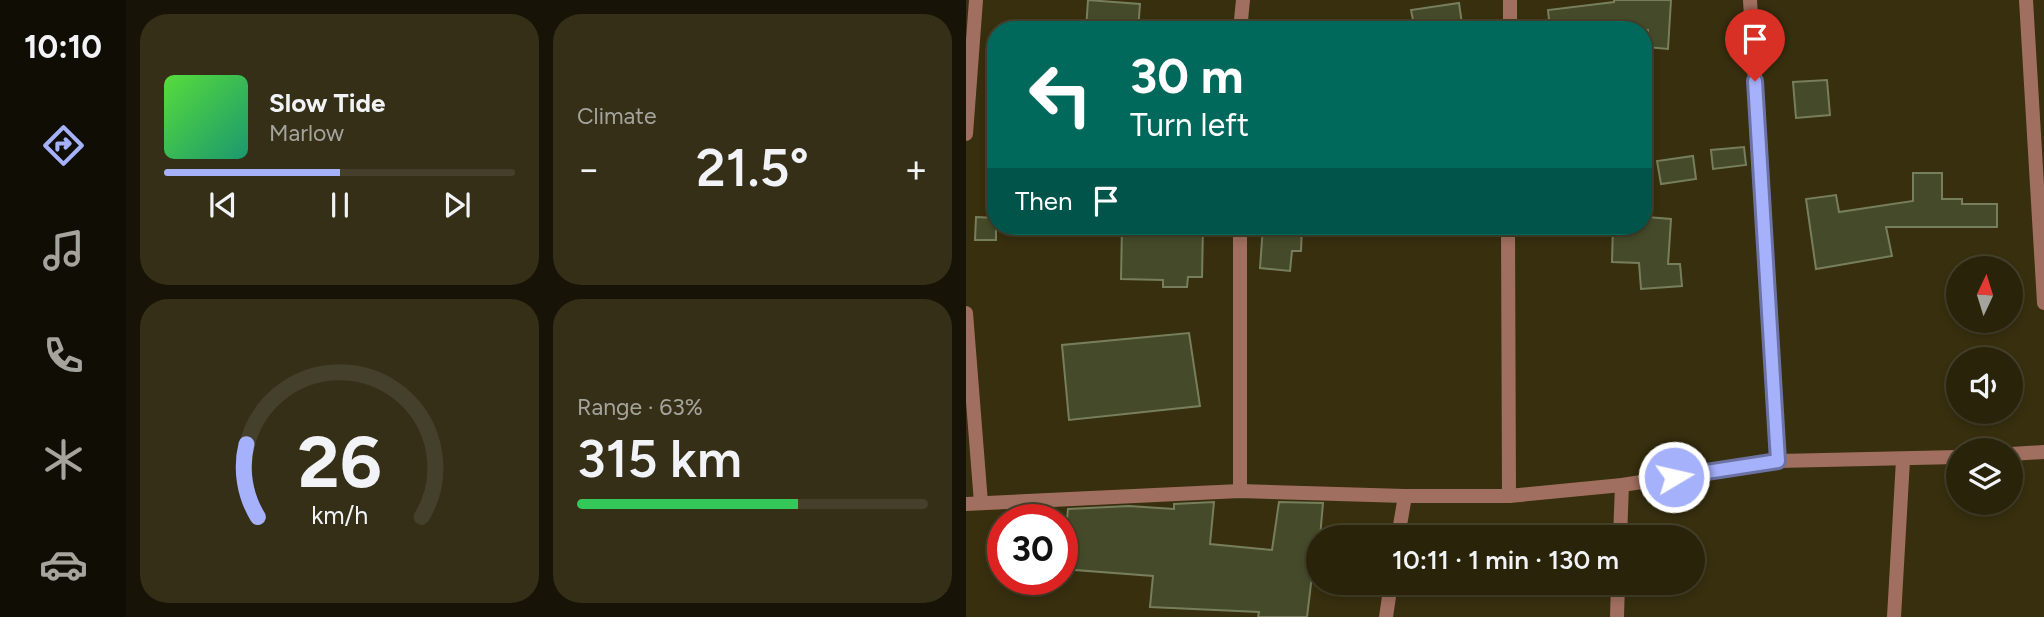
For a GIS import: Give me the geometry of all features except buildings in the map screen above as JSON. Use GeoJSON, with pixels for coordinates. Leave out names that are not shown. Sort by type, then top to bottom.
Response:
{"type":"FeatureCollection","features":[{"type":"Feature","properties":{"kind":"street"},"geometry":{"type":"LineString","coordinates":[[966,134],[976,0]]}},
{"type":"Feature","properties":{"kind":"street"},"geometry":{"type":"LineString","coordinates":[[1241,21],[1243,0]]}},
{"type":"Feature","properties":{"kind":"street"},"geometry":{"type":"LineString","coordinates":[[1510,0],[1510,21]]}},
{"type":"Feature","properties":{"kind":"street"},"geometry":{"type":"LineString","coordinates":[[1750,0],[1778,461]]}},
{"type":"Feature","properties":{"kind":"street"},"geometry":{"type":"LineString","coordinates":[[2026,0],[2044,303]]}},
{"type":"Feature","properties":{"kind":"street"},"geometry":{"type":"LineString","coordinates":[[1240,235],[1240,491]]}},
{"type":"Feature","properties":{"kind":"street"},"geometry":{"type":"LineString","coordinates":[[1508,235],[1509,496]]}},
{"type":"Feature","properties":{"kind":"street"},"geometry":{"type":"LineString","coordinates":[[966,313],[973,504],[1240,491],[1509,496],[1622,485],[1778,461],[1946,458]]}},
{"type":"Feature","properties":{"kind":"street"},"geometry":{"type":"LineString","coordinates":[[2023,453],[2044,452]]}},
{"type":"Feature","properties":{"kind":"street"},"geometry":{"type":"LineString","coordinates":[[1894,617],[1903,460]]}},
{"type":"Feature","properties":{"kind":"street"},"geometry":{"type":"LineString","coordinates":[[1620,525],[1622,485]]}},
{"type":"Feature","properties":{"kind":"street"},"geometry":{"type":"LineString","coordinates":[[1400,525],[1405,496]]}},
{"type":"Feature","properties":{"kind":"street"},"geometry":{"type":"LineString","coordinates":[[1386,617],[1389,595]]}},
{"type":"Feature","properties":{"kind":"street"},"geometry":{"type":"LineString","coordinates":[[1617,617],[1618,595]]}},
{"type":"Feature","properties":{"kind":"route"},"geometry":{"type":"LineString","coordinates":[[1674,477],[1778,461],[1755,81]]}}]}
